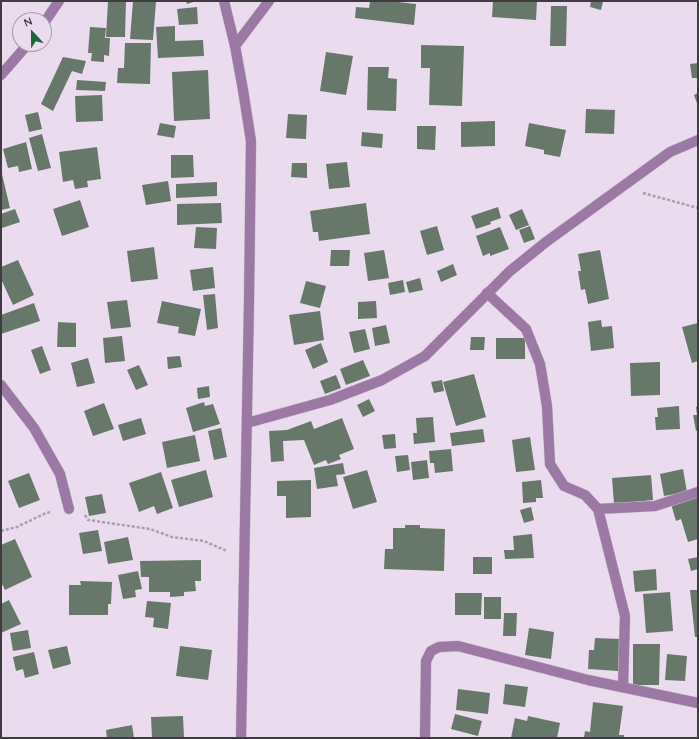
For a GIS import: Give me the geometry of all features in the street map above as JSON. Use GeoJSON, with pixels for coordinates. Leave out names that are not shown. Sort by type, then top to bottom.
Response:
{"type":"FeatureCollection","features":[{"type":"Feature","properties":{"kind":"street"},"geometry":{"type":"LineString","coordinates":[[52,12],[59,1]]}},
{"type":"Feature","properties":{"kind":"street"},"geometry":{"type":"LineString","coordinates":[[224,1],[244,90],[251,141],[241,738]]}},
{"type":"Feature","properties":{"kind":"street"},"geometry":{"type":"LineString","coordinates":[[235,46],[269,1]]}},
{"type":"Feature","properties":{"kind":"street"},"geometry":{"type":"LineString","coordinates":[[1,76],[21,52]]}},
{"type":"Feature","properties":{"kind":"street"},"geometry":{"type":"LineString","coordinates":[[247,423],[330,400],[382,380],[425,356],[510,271],[546,242],[670,152],[698,140]]}},
{"type":"Feature","properties":{"kind":"street"},"geometry":{"type":"LineString","coordinates":[[487,293],[526,329],[540,364],[547,406],[550,464],[564,486],[585,495],[598,509],[625,616],[623,687]]}},
{"type":"Feature","properties":{"kind":"street"},"geometry":{"type":"LineString","coordinates":[[1,385],[34,428],[53,461],[60,474],[69,509]]}},
{"type":"Feature","properties":{"kind":"street"},"geometry":{"type":"LineString","coordinates":[[598,509],[655,506],[698,492]]}},
{"type":"Feature","properties":{"kind":"street"},"geometry":{"type":"LineString","coordinates":[[425,738],[426,661],[432,651],[439,647],[458,646],[588,680],[698,703]]}},
{"type":"Feature","properties":{"kind":"path"},"geometry":{"type":"LineString","coordinates":[[621,187],[698,208]]}},
{"type":"Feature","properties":{"kind":"path"},"geometry":{"type":"LineString","coordinates":[[1,531],[17,527],[46,513],[69,509],[84,513],[88,520],[150,529],[172,537],[204,541],[245,558]]}},
{"type":"Feature","properties":{"kind":"building"},"geometry":{"type":"Polygon","coordinates":[[[108,1],[126,1],[125,37],[106,37],[108,1]]]}},
{"type":"Feature","properties":{"kind":"building"},"geometry":{"type":"Polygon","coordinates":[[[133,1],[156,1],[153,40],[130,39],[133,1]]]}},
{"type":"Feature","properties":{"kind":"building"},"geometry":{"type":"Polygon","coordinates":[[[186,1],[196,1],[187,4],[186,1]]]}},
{"type":"Feature","properties":{"kind":"building"},"geometry":{"type":"Polygon","coordinates":[[[370,1],[389,1],[416,4],[414,25],[355,18],[356,7],[369,8],[370,1]]]}},
{"type":"Feature","properties":{"kind":"building"},"geometry":{"type":"Polygon","coordinates":[[[493,1],[537,1],[536,20],[492,17],[493,1]]]}},
{"type":"Feature","properties":{"kind":"building"},"geometry":{"type":"Polygon","coordinates":[[[591,1],[603,2],[601,10],[590,7],[591,1]]]}},
{"type":"Feature","properties":{"kind":"building"},"geometry":{"type":"Polygon","coordinates":[[[551,6],[567,6],[566,46],[550,46],[551,6]]]}},
{"type":"Feature","properties":{"kind":"building"},"geometry":{"type":"Polygon","coordinates":[[[197,7],[198,24],[179,25],[177,9],[197,7]]]}},
{"type":"Feature","properties":{"kind":"building"},"geometry":{"type":"Polygon","coordinates":[[[175,26],[175,41],[203,40],[204,56],[158,58],[156,27],[175,26]]]}},
{"type":"Feature","properties":{"kind":"building"},"geometry":{"type":"Polygon","coordinates":[[[90,27],[106,28],[105,38],[110,38],[109,56],[104,55],[104,62],[91,61],[92,53],[88,53],[90,27]]]}},
{"type":"Feature","properties":{"kind":"building"},"geometry":{"type":"Polygon","coordinates":[[[125,43],[151,43],[150,84],[117,83],[118,68],[124,68],[125,43]]]}},
{"type":"Feature","properties":{"kind":"building"},"geometry":{"type":"Polygon","coordinates":[[[421,45],[464,46],[462,106],[429,105],[430,68],[421,68],[421,45]]]}},
{"type":"Feature","properties":{"kind":"building"},"geometry":{"type":"Polygon","coordinates":[[[326,52],[353,56],[346,95],[320,91],[326,52]]]}},
{"type":"Feature","properties":{"kind":"building"},"geometry":{"type":"Polygon","coordinates":[[[63,57],[86,61],[82,74],[72,71],[53,111],[41,104],[63,57]]]}},
{"type":"Feature","properties":{"kind":"building"},"geometry":{"type":"Polygon","coordinates":[[[698,63],[698,78],[692,78],[690,64],[698,63]]]}},
{"type":"Feature","properties":{"kind":"building"},"geometry":{"type":"Polygon","coordinates":[[[368,67],[389,67],[388,78],[397,79],[396,111],[367,110],[368,67]]]}},
{"type":"Feature","properties":{"kind":"building"},"geometry":{"type":"Polygon","coordinates":[[[208,70],[210,119],[174,121],[172,72],[208,70]]]}},
{"type":"Feature","properties":{"kind":"building"},"geometry":{"type":"Polygon","coordinates":[[[77,80],[106,82],[105,91],[76,90],[77,80]]]}},
{"type":"Feature","properties":{"kind":"building"},"geometry":{"type":"Polygon","coordinates":[[[698,93],[698,106],[694,95],[698,93]]]}},
{"type":"Feature","properties":{"kind":"building"},"geometry":{"type":"Polygon","coordinates":[[[102,95],[103,121],[76,122],[75,96],[102,95]]]}},
{"type":"Feature","properties":{"kind":"building"},"geometry":{"type":"Polygon","coordinates":[[[586,109],[615,110],[614,134],[585,133],[586,109]]]}},
{"type":"Feature","properties":{"kind":"building"},"geometry":{"type":"Polygon","coordinates":[[[38,112],[42,129],[29,132],[25,115],[38,112]]]}},
{"type":"Feature","properties":{"kind":"building"},"geometry":{"type":"Polygon","coordinates":[[[288,114],[307,115],[306,139],[286,138],[288,114]]]}},
{"type":"Feature","properties":{"kind":"building"},"geometry":{"type":"Polygon","coordinates":[[[495,121],[495,146],[461,147],[461,122],[495,121]]]}},
{"type":"Feature","properties":{"kind":"building"},"geometry":{"type":"Polygon","coordinates":[[[160,123],[176,126],[174,138],[157,135],[160,123]]]}},
{"type":"Feature","properties":{"kind":"building"},"geometry":{"type":"Polygon","coordinates":[[[529,123],[566,130],[560,157],[544,154],[544,150],[525,146],[529,123]]]}},
{"type":"Feature","properties":{"kind":"building"},"geometry":{"type":"Polygon","coordinates":[[[417,126],[436,126],[435,150],[417,149],[417,126]]]}},
{"type":"Feature","properties":{"kind":"building"},"geometry":{"type":"Polygon","coordinates":[[[362,132],[383,134],[382,148],[361,146],[362,132]]]}},
{"type":"Feature","properties":{"kind":"building"},"geometry":{"type":"Polygon","coordinates":[[[42,134],[51,168],[38,171],[29,138],[42,134]]]}},
{"type":"Feature","properties":{"kind":"building"},"geometry":{"type":"Polygon","coordinates":[[[26,142],[32,169],[19,172],[18,166],[8,168],[3,149],[26,142]]]}},
{"type":"Feature","properties":{"kind":"building"},"geometry":{"type":"Polygon","coordinates":[[[97,147],[101,179],[87,181],[88,187],[75,189],[73,180],[63,182],[59,152],[97,147]]]}},
{"type":"Feature","properties":{"kind":"building"},"geometry":{"type":"Polygon","coordinates":[[[171,155],[193,155],[194,177],[171,178],[171,155]]]}},
{"type":"Feature","properties":{"kind":"building"},"geometry":{"type":"Polygon","coordinates":[[[347,162],[350,187],[329,189],[326,164],[347,162]]]}},
{"type":"Feature","properties":{"kind":"building"},"geometry":{"type":"Polygon","coordinates":[[[292,163],[307,163],[307,178],[291,177],[292,163]]]}},
{"type":"Feature","properties":{"kind":"building"},"geometry":{"type":"Polygon","coordinates":[[[1,170],[10,208],[1,210],[1,170]]]}},
{"type":"Feature","properties":{"kind":"building"},"geometry":{"type":"Polygon","coordinates":[[[168,181],[171,201],[146,205],[142,185],[168,181]]]}},
{"type":"Feature","properties":{"kind":"building"},"geometry":{"type":"Polygon","coordinates":[[[217,182],[217,196],[176,198],[176,184],[217,182]]]}},
{"type":"Feature","properties":{"kind":"building"},"geometry":{"type":"Polygon","coordinates":[[[80,200],[89,227],[62,236],[53,209],[80,200]]]}},
{"type":"Feature","properties":{"kind":"building"},"geometry":{"type":"Polygon","coordinates":[[[221,203],[222,223],[177,225],[177,204],[221,203]]]}},
{"type":"Feature","properties":{"kind":"building"},"geometry":{"type":"Polygon","coordinates":[[[366,203],[370,234],[319,241],[318,232],[313,232],[310,211],[366,203]]]}},
{"type":"Feature","properties":{"kind":"building"},"geometry":{"type":"Polygon","coordinates":[[[498,207],[501,218],[490,222],[491,224],[476,229],[471,216],[498,207]]]}},
{"type":"Feature","properties":{"kind":"building"},"geometry":{"type":"Polygon","coordinates":[[[15,209],[20,222],[2,228],[1,214],[15,209]]]}},
{"type":"Feature","properties":{"kind":"building"},"geometry":{"type":"Polygon","coordinates":[[[522,209],[529,225],[516,230],[509,215],[522,209]]]}},
{"type":"Feature","properties":{"kind":"building"},"geometry":{"type":"Polygon","coordinates":[[[437,226],[444,250],[427,255],[420,231],[437,226]]]}},
{"type":"Feature","properties":{"kind":"building"},"geometry":{"type":"Polygon","coordinates":[[[530,226],[535,239],[524,243],[519,230],[530,226]]]}},
{"type":"Feature","properties":{"kind":"building"},"geometry":{"type":"Polygon","coordinates":[[[196,227],[217,228],[216,249],[194,248],[196,227]]]}},
{"type":"Feature","properties":{"kind":"building"},"geometry":{"type":"Polygon","coordinates":[[[500,227],[509,249],[490,256],[490,253],[483,256],[476,236],[500,227]]]}},
{"type":"Feature","properties":{"kind":"building"},"geometry":{"type":"Polygon","coordinates":[[[154,247],[158,279],[131,282],[127,251],[154,247]]]}},
{"type":"Feature","properties":{"kind":"building"},"geometry":{"type":"Polygon","coordinates":[[[331,250],[350,250],[349,266],[330,266],[331,250]]]}},
{"type":"Feature","properties":{"kind":"building"},"geometry":{"type":"Polygon","coordinates":[[[384,250],[389,278],[368,281],[364,253],[384,250]]]}},
{"type":"Feature","properties":{"kind":"building"},"geometry":{"type":"Polygon","coordinates":[[[600,250],[609,299],[588,304],[585,289],[581,290],[578,271],[581,271],[578,254],[600,250]]]}},
{"type":"Feature","properties":{"kind":"building"},"geometry":{"type":"Polygon","coordinates":[[[18,260],[34,295],[13,305],[1,279],[1,267],[18,260]]]}},
{"type":"Feature","properties":{"kind":"building"},"geometry":{"type":"Polygon","coordinates":[[[453,264],[457,275],[441,282],[437,271],[453,264]]]}},
{"type":"Feature","properties":{"kind":"building"},"geometry":{"type":"Polygon","coordinates":[[[213,267],[215,288],[193,291],[190,270],[213,267]]]}},
{"type":"Feature","properties":{"kind":"building"},"geometry":{"type":"Polygon","coordinates":[[[420,278],[423,290],[409,293],[406,282],[420,278]]]}},
{"type":"Feature","properties":{"kind":"building"},"geometry":{"type":"Polygon","coordinates":[[[403,280],[405,292],[390,295],[388,283],[403,280]]]}},
{"type":"Feature","properties":{"kind":"building"},"geometry":{"type":"Polygon","coordinates":[[[306,281],[326,286],[320,308],[300,303],[306,281]]]}},
{"type":"Feature","properties":{"kind":"building"},"geometry":{"type":"Polygon","coordinates":[[[215,294],[218,328],[207,330],[203,295],[215,294]]]}},
{"type":"Feature","properties":{"kind":"building"},"geometry":{"type":"Polygon","coordinates":[[[127,300],[131,327],[111,329],[107,302],[127,300]]]}},
{"type":"Feature","properties":{"kind":"building"},"geometry":{"type":"Polygon","coordinates":[[[162,301],[201,309],[195,336],[178,333],[179,327],[157,323],[162,301]]]}},
{"type":"Feature","properties":{"kind":"building"},"geometry":{"type":"Polygon","coordinates":[[[376,301],[377,318],[358,319],[358,302],[376,301]]]}},
{"type":"Feature","properties":{"kind":"building"},"geometry":{"type":"Polygon","coordinates":[[[34,303],[40,321],[1,334],[1,315],[34,303]]]}},
{"type":"Feature","properties":{"kind":"building"},"geometry":{"type":"Polygon","coordinates":[[[320,311],[324,340],[294,345],[289,315],[320,311]]]}},
{"type":"Feature","properties":{"kind":"building"},"geometry":{"type":"Polygon","coordinates":[[[601,320],[602,327],[612,326],[614,348],[591,351],[588,322],[601,320]]]}},
{"type":"Feature","properties":{"kind":"building"},"geometry":{"type":"Polygon","coordinates":[[[58,322],[76,323],[76,347],[57,347],[58,322]]]}},
{"type":"Feature","properties":{"kind":"building"},"geometry":{"type":"Polygon","coordinates":[[[698,323],[698,361],[692,363],[682,327],[698,323]]]}},
{"type":"Feature","properties":{"kind":"building"},"geometry":{"type":"Polygon","coordinates":[[[386,325],[390,343],[375,346],[372,328],[386,325]]]}},
{"type":"Feature","properties":{"kind":"building"},"geometry":{"type":"Polygon","coordinates":[[[365,329],[370,349],[354,353],[349,332],[365,329]]]}},
{"type":"Feature","properties":{"kind":"building"},"geometry":{"type":"Polygon","coordinates":[[[122,336],[125,361],[105,363],[103,338],[122,336]]]}},
{"type":"Feature","properties":{"kind":"building"},"geometry":{"type":"Polygon","coordinates":[[[471,337],[485,337],[484,350],[470,350],[471,337]]]}},
{"type":"Feature","properties":{"kind":"building"},"geometry":{"type":"Polygon","coordinates":[[[496,338],[525,338],[525,359],[496,359],[496,338]]]}},
{"type":"Feature","properties":{"kind":"building"},"geometry":{"type":"Polygon","coordinates":[[[321,343],[328,362],[313,369],[305,350],[321,343]]]}},
{"type":"Feature","properties":{"kind":"building"},"geometry":{"type":"Polygon","coordinates":[[[42,346],[51,370],[40,374],[31,350],[42,346]]]}},
{"type":"Feature","properties":{"kind":"building"},"geometry":{"type":"Polygon","coordinates":[[[180,356],[182,367],[168,369],[167,357],[180,356]]]}},
{"type":"Feature","properties":{"kind":"building"},"geometry":{"type":"Polygon","coordinates":[[[88,358],[95,383],[77,387],[71,363],[88,358]]]}},
{"type":"Feature","properties":{"kind":"building"},"geometry":{"type":"Polygon","coordinates":[[[363,360],[370,376],[346,385],[340,369],[363,360]]]}},
{"type":"Feature","properties":{"kind":"building"},"geometry":{"type":"Polygon","coordinates":[[[660,362],[660,395],[631,396],[630,363],[660,362]]]}},
{"type":"Feature","properties":{"kind":"building"},"geometry":{"type":"Polygon","coordinates":[[[139,365],[148,385],[136,390],[127,370],[139,365]]]}},
{"type":"Feature","properties":{"kind":"building"},"geometry":{"type":"Polygon","coordinates":[[[474,374],[486,417],[456,426],[443,382],[474,374]]]}},
{"type":"Feature","properties":{"kind":"building"},"geometry":{"type":"Polygon","coordinates":[[[336,375],[341,388],[325,394],[320,381],[336,375]]]}},
{"type":"Feature","properties":{"kind":"building"},"geometry":{"type":"Polygon","coordinates":[[[442,380],[444,391],[434,393],[431,382],[442,380]]]}},
{"type":"Feature","properties":{"kind":"building"},"geometry":{"type":"Polygon","coordinates":[[[209,386],[210,397],[198,399],[197,388],[209,386]]]}},
{"type":"Feature","properties":{"kind":"building"},"geometry":{"type":"Polygon","coordinates":[[[369,399],[375,411],[363,417],[357,405],[369,399]]]}},
{"type":"Feature","properties":{"kind":"building"},"geometry":{"type":"Polygon","coordinates":[[[204,402],[205,406],[213,404],[220,424],[193,432],[186,408],[204,402]]]}},
{"type":"Feature","properties":{"kind":"building"},"geometry":{"type":"Polygon","coordinates":[[[104,403],[114,429],[93,436],[84,411],[104,403]]]}},
{"type":"Feature","properties":{"kind":"building"},"geometry":{"type":"Polygon","coordinates":[[[679,406],[680,429],[656,430],[655,417],[658,417],[657,408],[679,406]]]}},
{"type":"Feature","properties":{"kind":"building"},"geometry":{"type":"Polygon","coordinates":[[[698,406],[698,430],[696,431],[693,415],[697,415],[696,407],[698,406]]]}},
{"type":"Feature","properties":{"kind":"building"},"geometry":{"type":"Polygon","coordinates":[[[433,417],[435,442],[414,444],[413,433],[417,433],[416,418],[433,417]]]}},
{"type":"Feature","properties":{"kind":"building"},"geometry":{"type":"Polygon","coordinates":[[[141,418],[146,434],[123,441],[118,425],[141,418]]]}},
{"type":"Feature","properties":{"kind":"building"},"geometry":{"type":"Polygon","coordinates":[[[342,418],[354,449],[339,455],[341,459],[328,464],[326,460],[314,465],[304,440],[283,441],[284,461],[271,462],[269,431],[287,430],[311,421],[314,429],[342,418]]]}},
{"type":"Feature","properties":{"kind":"building"},"geometry":{"type":"Polygon","coordinates":[[[221,428],[227,457],[214,460],[208,431],[221,428]]]}},
{"type":"Feature","properties":{"kind":"building"},"geometry":{"type":"Polygon","coordinates":[[[483,429],[485,442],[452,446],[450,433],[483,429]]]}},
{"type":"Feature","properties":{"kind":"building"},"geometry":{"type":"Polygon","coordinates":[[[395,434],[396,448],[384,449],[382,435],[395,434]]]}},
{"type":"Feature","properties":{"kind":"building"},"geometry":{"type":"Polygon","coordinates":[[[195,435],[200,461],[167,468],[162,442],[195,435]]]}},
{"type":"Feature","properties":{"kind":"building"},"geometry":{"type":"Polygon","coordinates":[[[530,437],[535,470],[516,472],[512,440],[530,437]]]}},
{"type":"Feature","properties":{"kind":"building"},"geometry":{"type":"Polygon","coordinates":[[[451,449],[453,471],[435,473],[434,463],[430,463],[429,451],[451,449]]]}},
{"type":"Feature","properties":{"kind":"building"},"geometry":{"type":"Polygon","coordinates":[[[408,455],[410,470],[397,472],[395,456],[408,455]]]}},
{"type":"Feature","properties":{"kind":"building"},"geometry":{"type":"Polygon","coordinates":[[[427,460],[429,478],[413,480],[411,462],[427,460]]]}},
{"type":"Feature","properties":{"kind":"building"},"geometry":{"type":"Polygon","coordinates":[[[343,463],[345,474],[336,475],[338,486],[317,489],[314,468],[343,463]]]}},
{"type":"Feature","properties":{"kind":"building"},"geometry":{"type":"Polygon","coordinates":[[[683,469],[687,492],[664,496],[660,474],[683,469]]]}},
{"type":"Feature","properties":{"kind":"building"},"geometry":{"type":"Polygon","coordinates":[[[206,470],[213,497],[179,507],[171,480],[206,470]]]}},
{"type":"Feature","properties":{"kind":"building"},"geometry":{"type":"Polygon","coordinates":[[[367,470],[377,502],[353,509],[343,477],[367,470]]]}},
{"type":"Feature","properties":{"kind":"building"},"geometry":{"type":"Polygon","coordinates":[[[161,472],[173,508],[157,514],[154,506],[139,512],[129,483],[161,472]]]}},
{"type":"Feature","properties":{"kind":"building"},"geometry":{"type":"Polygon","coordinates":[[[29,473],[40,500],[19,508],[8,481],[29,473]]]}},
{"type":"Feature","properties":{"kind":"building"},"geometry":{"type":"Polygon","coordinates":[[[651,475],[653,500],[614,504],[612,478],[651,475]]]}},
{"type":"Feature","properties":{"kind":"building"},"geometry":{"type":"Polygon","coordinates":[[[311,480],[311,517],[286,518],[286,496],[277,496],[277,481],[311,480]]]}},
{"type":"Feature","properties":{"kind":"building"},"geometry":{"type":"Polygon","coordinates":[[[541,480],[543,498],[536,498],[536,502],[523,503],[522,482],[541,480]]]}},
{"type":"Feature","properties":{"kind":"building"},"geometry":{"type":"Polygon","coordinates":[[[102,494],[106,513],[89,516],[85,497],[102,494]]]}},
{"type":"Feature","properties":{"kind":"building"},"geometry":{"type":"Polygon","coordinates":[[[698,496],[698,539],[688,542],[681,519],[676,521],[671,504],[698,496]]]}},
{"type":"Feature","properties":{"kind":"building"},"geometry":{"type":"Polygon","coordinates":[[[531,507],[534,520],[524,523],[520,510],[531,507]]]}},
{"type":"Feature","properties":{"kind":"building"},"geometry":{"type":"Polygon","coordinates":[[[405,525],[420,525],[420,528],[445,529],[444,571],[384,569],[385,549],[393,549],[393,528],[405,528],[405,525]]]}},
{"type":"Feature","properties":{"kind":"building"},"geometry":{"type":"Polygon","coordinates":[[[98,530],[102,551],[83,554],[79,533],[98,530]]]}},
{"type":"Feature","properties":{"kind":"building"},"geometry":{"type":"Polygon","coordinates":[[[532,534],[534,558],[505,559],[504,550],[514,550],[513,536],[532,534]]]}},
{"type":"Feature","properties":{"kind":"building"},"geometry":{"type":"Polygon","coordinates":[[[128,537],[133,560],[108,564],[104,542],[128,537]]]}},
{"type":"Feature","properties":{"kind":"building"},"geometry":{"type":"Polygon","coordinates":[[[15,539],[32,577],[5,590],[1,582],[1,545],[15,539]]]}},
{"type":"Feature","properties":{"kind":"building"},"geometry":{"type":"Polygon","coordinates":[[[473,557],[492,557],[492,574],[473,574],[473,557]]]}},
{"type":"Feature","properties":{"kind":"building"},"geometry":{"type":"Polygon","coordinates":[[[698,557],[698,569],[691,571],[688,559],[698,557]]]}},
{"type":"Feature","properties":{"kind":"building"},"geometry":{"type":"Polygon","coordinates":[[[201,560],[201,581],[195,581],[196,591],[184,592],[184,596],[170,597],[170,592],[149,592],[149,577],[141,577],[140,561],[201,560]]]}},
{"type":"Feature","properties":{"kind":"building"},"geometry":{"type":"Polygon","coordinates":[[[656,569],[657,590],[635,592],[633,571],[656,569]]]}},
{"type":"Feature","properties":{"kind":"building"},"geometry":{"type":"Polygon","coordinates":[[[138,571],[142,589],[135,590],[136,597],[123,599],[118,575],[138,571]]]}},
{"type":"Feature","properties":{"kind":"building"},"geometry":{"type":"Polygon","coordinates":[[[80,581],[112,582],[111,604],[108,604],[108,615],[69,615],[69,585],[81,585],[80,581]]]}},
{"type":"Feature","properties":{"kind":"building"},"geometry":{"type":"Polygon","coordinates":[[[690,590],[698,590],[698,637],[695,637],[690,590]]]}},
{"type":"Feature","properties":{"kind":"building"},"geometry":{"type":"Polygon","coordinates":[[[670,592],[673,631],[646,633],[643,594],[670,592]]]}},
{"type":"Feature","properties":{"kind":"building"},"geometry":{"type":"Polygon","coordinates":[[[455,593],[482,593],[481,615],[455,615],[455,593]]]}},
{"type":"Feature","properties":{"kind":"building"},"geometry":{"type":"Polygon","coordinates":[[[484,597],[501,597],[501,619],[484,619],[484,597]]]}},
{"type":"Feature","properties":{"kind":"building"},"geometry":{"type":"Polygon","coordinates":[[[9,600],[21,624],[1,633],[1,604],[9,600]]]}},
{"type":"Feature","properties":{"kind":"building"},"geometry":{"type":"Polygon","coordinates":[[[147,601],[171,603],[168,629],[153,627],[154,618],[145,617],[147,601]]]}},
{"type":"Feature","properties":{"kind":"building"},"geometry":{"type":"Polygon","coordinates":[[[504,613],[517,613],[516,636],[503,636],[504,613]]]}},
{"type":"Feature","properties":{"kind":"building"},"geometry":{"type":"Polygon","coordinates":[[[529,628],[554,632],[551,659],[525,655],[529,628]]]}},
{"type":"Feature","properties":{"kind":"building"},"geometry":{"type":"Polygon","coordinates":[[[28,630],[31,648],[13,651],[10,633],[28,630]]]}},
{"type":"Feature","properties":{"kind":"building"},"geometry":{"type":"Polygon","coordinates":[[[595,638],[620,639],[618,671],[588,669],[589,650],[594,650],[595,638]]]}},
{"type":"Feature","properties":{"kind":"building"},"geometry":{"type":"Polygon","coordinates":[[[633,644],[660,644],[659,685],[633,685],[633,644]]]}},
{"type":"Feature","properties":{"kind":"building"},"geometry":{"type":"Polygon","coordinates":[[[67,646],[71,664],[53,669],[48,650],[67,646]]]}},
{"type":"Feature","properties":{"kind":"building"},"geometry":{"type":"Polygon","coordinates":[[[180,646],[212,650],[208,680],[176,676],[180,646]]]}},
{"type":"Feature","properties":{"kind":"building"},"geometry":{"type":"Polygon","coordinates":[[[34,652],[39,674],[25,678],[23,669],[16,671],[13,657],[34,652]]]}},
{"type":"Feature","properties":{"kind":"building"},"geometry":{"type":"Polygon","coordinates":[[[667,654],[687,656],[685,681],[665,680],[667,654]]]}},
{"type":"Feature","properties":{"kind":"building"},"geometry":{"type":"Polygon","coordinates":[[[505,684],[528,687],[525,707],[503,704],[505,684]]]}},
{"type":"Feature","properties":{"kind":"building"},"geometry":{"type":"Polygon","coordinates":[[[458,689],[490,693],[488,714],[456,710],[458,689]]]}},
{"type":"Feature","properties":{"kind":"building"},"geometry":{"type":"Polygon","coordinates":[[[593,702],[623,706],[619,735],[624,735],[624,738],[584,738],[585,731],[590,732],[593,702]]]}},
{"type":"Feature","properties":{"kind":"building"},"geometry":{"type":"Polygon","coordinates":[[[455,714],[482,721],[478,736],[451,729],[455,714]]]}},
{"type":"Feature","properties":{"kind":"building"},"geometry":{"type":"Polygon","coordinates":[[[183,716],[184,738],[152,738],[151,717],[183,716]]]}},
{"type":"Feature","properties":{"kind":"building"},"geometry":{"type":"Polygon","coordinates":[[[528,716],[560,723],[557,738],[511,738],[515,718],[527,721],[528,716]]]}},
{"type":"Feature","properties":{"kind":"building"},"geometry":{"type":"Polygon","coordinates":[[[132,725],[134,738],[107,738],[106,730],[132,725]]]}}]}
